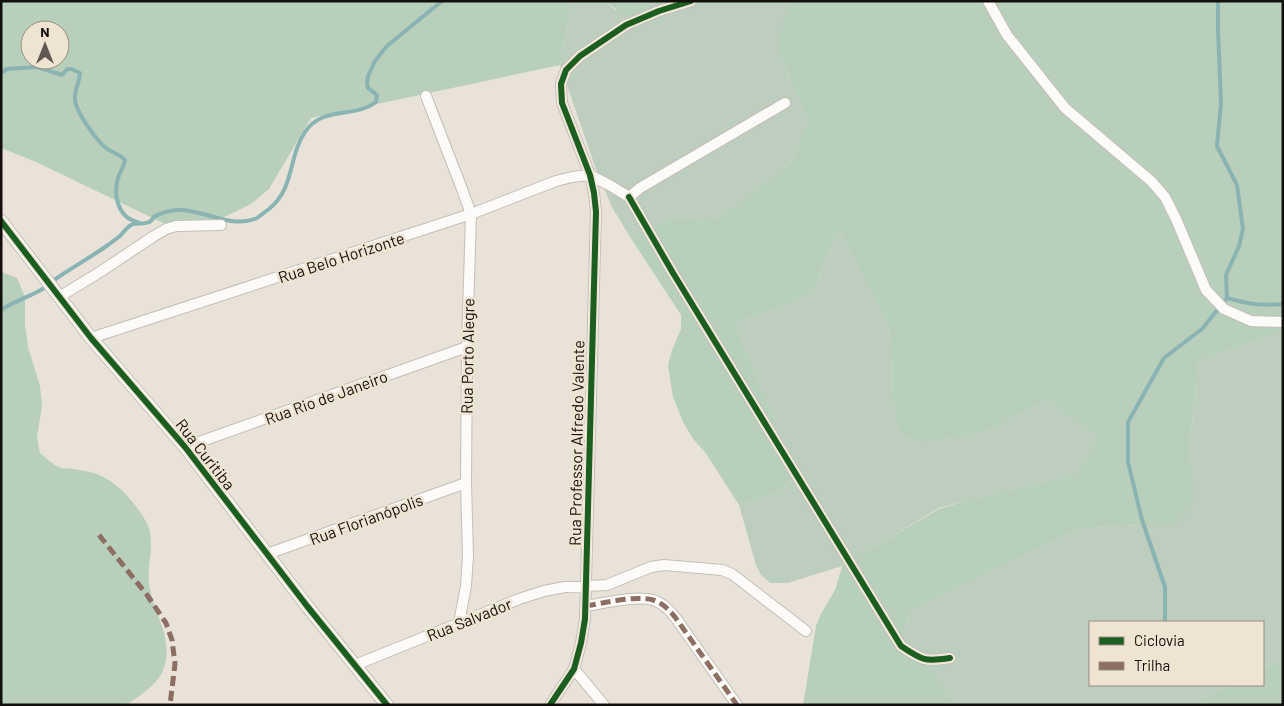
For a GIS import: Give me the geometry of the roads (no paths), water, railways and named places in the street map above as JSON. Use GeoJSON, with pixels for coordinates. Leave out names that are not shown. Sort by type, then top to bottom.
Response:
{"type":"FeatureCollection","features":[{"type":"Feature","properties":{"kind":"street","name":"Rua Professor Alfredo Valente"},"geometry":{"type":"LineString","coordinates":[[550,705],[574,669],[586,619],[596,212],[590,175],[562,104],[561,84],[566,70],[580,56],[626,25],[659,10],[691,1]]}},
{"type":"Feature","properties":{"kind":"street"},"geometry":{"type":"LineString","coordinates":[[988,1],[1007,35],[1065,108],[1151,182],[1165,197],[1206,290],[1224,309],[1251,321],[1283,322]]}},
{"type":"Feature","properties":{"kind":"street","name":"Rua Porto Alegre"},"geometry":{"type":"LineString","coordinates":[[426,96],[471,214],[467,347],[466,483],[468,556],[466,586],[459,623]]}},
{"type":"Feature","properties":{"kind":"street"},"geometry":{"type":"LineString","coordinates":[[629,197],[640,188],[785,103]]}},
{"type":"Feature","properties":{"kind":"street"},"geometry":{"type":"LineString","coordinates":[[590,175],[629,197],[673,273],[901,646],[920,658],[933,660],[950,658]]}},
{"type":"Feature","properties":{"kind":"street","name":"Rua Belo Horizonte"},"geometry":{"type":"LineString","coordinates":[[91,338],[471,214],[556,181],[590,175]]}},
{"type":"Feature","properties":{"kind":"street","name":"Rua Curitiba"},"geometry":{"type":"LineString","coordinates":[[1,221],[91,338],[185,447],[387,705]]}},
{"type":"Feature","properties":{"kind":"street"},"geometry":{"type":"LineString","coordinates":[[59,297],[166,229],[176,226],[221,225]]}},
{"type":"Feature","properties":{"kind":"street","name":"Rua Rio de Janeiro"},"geometry":{"type":"LineString","coordinates":[[185,447],[467,347]]}},
{"type":"Feature","properties":{"kind":"street","name":"Rua Florianópolis"},"geometry":{"type":"LineString","coordinates":[[267,554],[466,483]]}},
{"type":"Feature","properties":{"kind":"street","name":"Rua Salvador"},"geometry":{"type":"LineString","coordinates":[[355,665],[519,599],[565,587],[607,585],[651,567],[664,565],[722,570],[732,574],[806,631]]}},
{"type":"Feature","properties":{"kind":"street"},"geometry":{"type":"LineString","coordinates":[[586,606],[638,598],[653,600],[665,606],[675,617],[737,705]]}},
{"type":"Feature","properties":{"kind":"street"},"geometry":{"type":"LineString","coordinates":[[574,669],[604,705]]}},
{"type":"Feature","properties":{"kind":"waterway"},"geometry":{"type":"LineString","coordinates":[[1,310],[44,288],[108,245],[131,225],[149,222],[161,213],[186,210],[237,222],[257,218],[269,209],[283,192],[296,152],[305,132],[321,118],[358,110],[376,102],[377,95],[368,88],[367,83],[375,61],[387,46],[442,1]]}},
{"type":"Feature","properties":{"kind":"waterway"},"geometry":{"type":"LineString","coordinates":[[1165,621],[1165,587],[1142,520],[1128,462],[1128,422],[1164,358],[1202,329],[1227,298],[1226,275],[1239,246],[1243,229],[1237,185],[1217,146],[1221,103],[1218,1]]}},
{"type":"Feature","properties":{"kind":"waterway"},"geometry":{"type":"LineString","coordinates":[[1,73],[7,69],[37,67],[62,75],[67,69],[80,73],[75,96],[76,104],[82,118],[97,139],[106,148],[125,160],[118,178],[117,200],[124,214],[129,219],[139,223]]}},
{"type":"Feature","properties":{"kind":"waterway"},"geometry":{"type":"LineString","coordinates":[[1227,298],[1255,304],[1283,304]]}}]}
